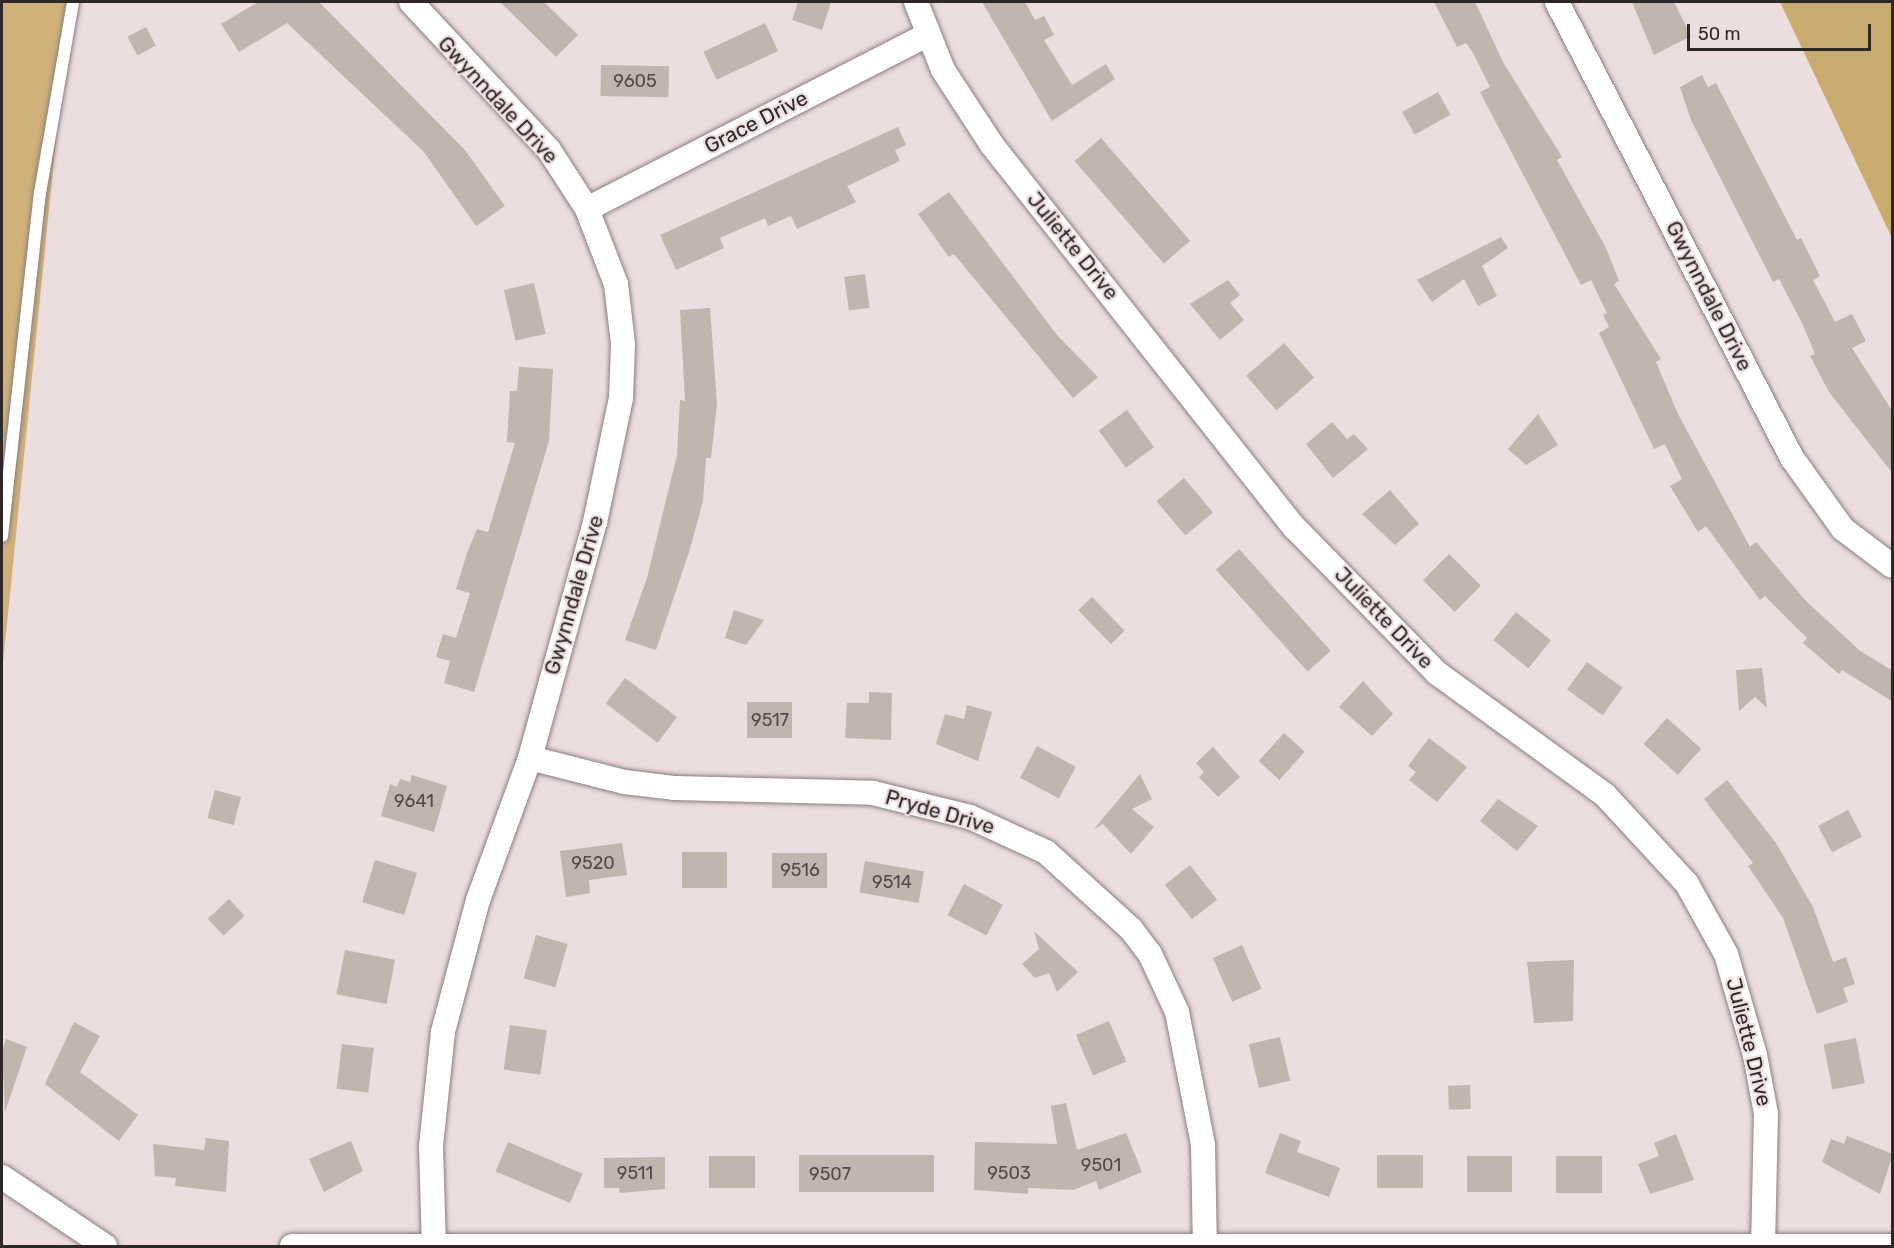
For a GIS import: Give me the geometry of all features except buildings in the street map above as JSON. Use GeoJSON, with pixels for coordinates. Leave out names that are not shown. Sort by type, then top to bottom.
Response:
{"type":"FeatureCollection","features":[{"type":"Feature","properties":{"kind":"street","name":"Gwynndale Drive"},"geometry":{"type":"LineString","coordinates":[[411,2],[549,150],[587,208],[622,313],[621,398],[596,522],[530,758],[478,900],[443,1032],[430,1147],[434,1246]]}},
{"type":"Feature","properties":{"kind":"street","name":"Juliette Drive"},"geometry":{"type":"LineString","coordinates":[[916,2],[925,36],[992,145],[1295,528],[1437,673],[1605,795],[1687,884],[1726,954],[1755,1055],[1767,1124],[1763,1242]]}},
{"type":"Feature","properties":{"kind":"street","name":"Gwynndale Drive"},"geometry":{"type":"LineString","coordinates":[[1557,2],[1792,458],[1844,529],[1893,566]]}},
{"type":"Feature","properties":{"kind":"street","name":"Grace Drive"},"geometry":{"type":"LineString","coordinates":[[587,208],[925,36]]}},
{"type":"Feature","properties":{"kind":"street","name":"Pryde Drive"},"geometry":{"type":"LineString","coordinates":[[530,758],[624,782],[674,788],[873,793],[970,817],[1046,852],[1131,929],[1150,954],[1177,1012],[1203,1145],[1205,1245]]}},
{"type":"Feature","properties":{"kind":"street"},"geometry":{"type":"LineString","coordinates":[[2,1177],[105,1246]]}},
{"type":"Feature","properties":{"kind":"street"},"geometry":{"type":"LineString","coordinates":[[292,1246],[1763,1242],[1893,1246]]}},
{"type":"Feature","properties":{"kind":"lane"},"geometry":{"type":"LineString","coordinates":[[2,536],[40,193],[73,2]]}},
{"type":"Feature","properties":{"kind":"shaded area"},"geometry":{"type":"Polygon","coordinates":[[[2,2],[70,2],[2,673],[2,2]]]}},
{"type":"Feature","properties":{"kind":"shaded area"},"geometry":{"type":"Polygon","coordinates":[[[1780,2],[1892,2],[1892,238],[1780,2]]]}}]}
